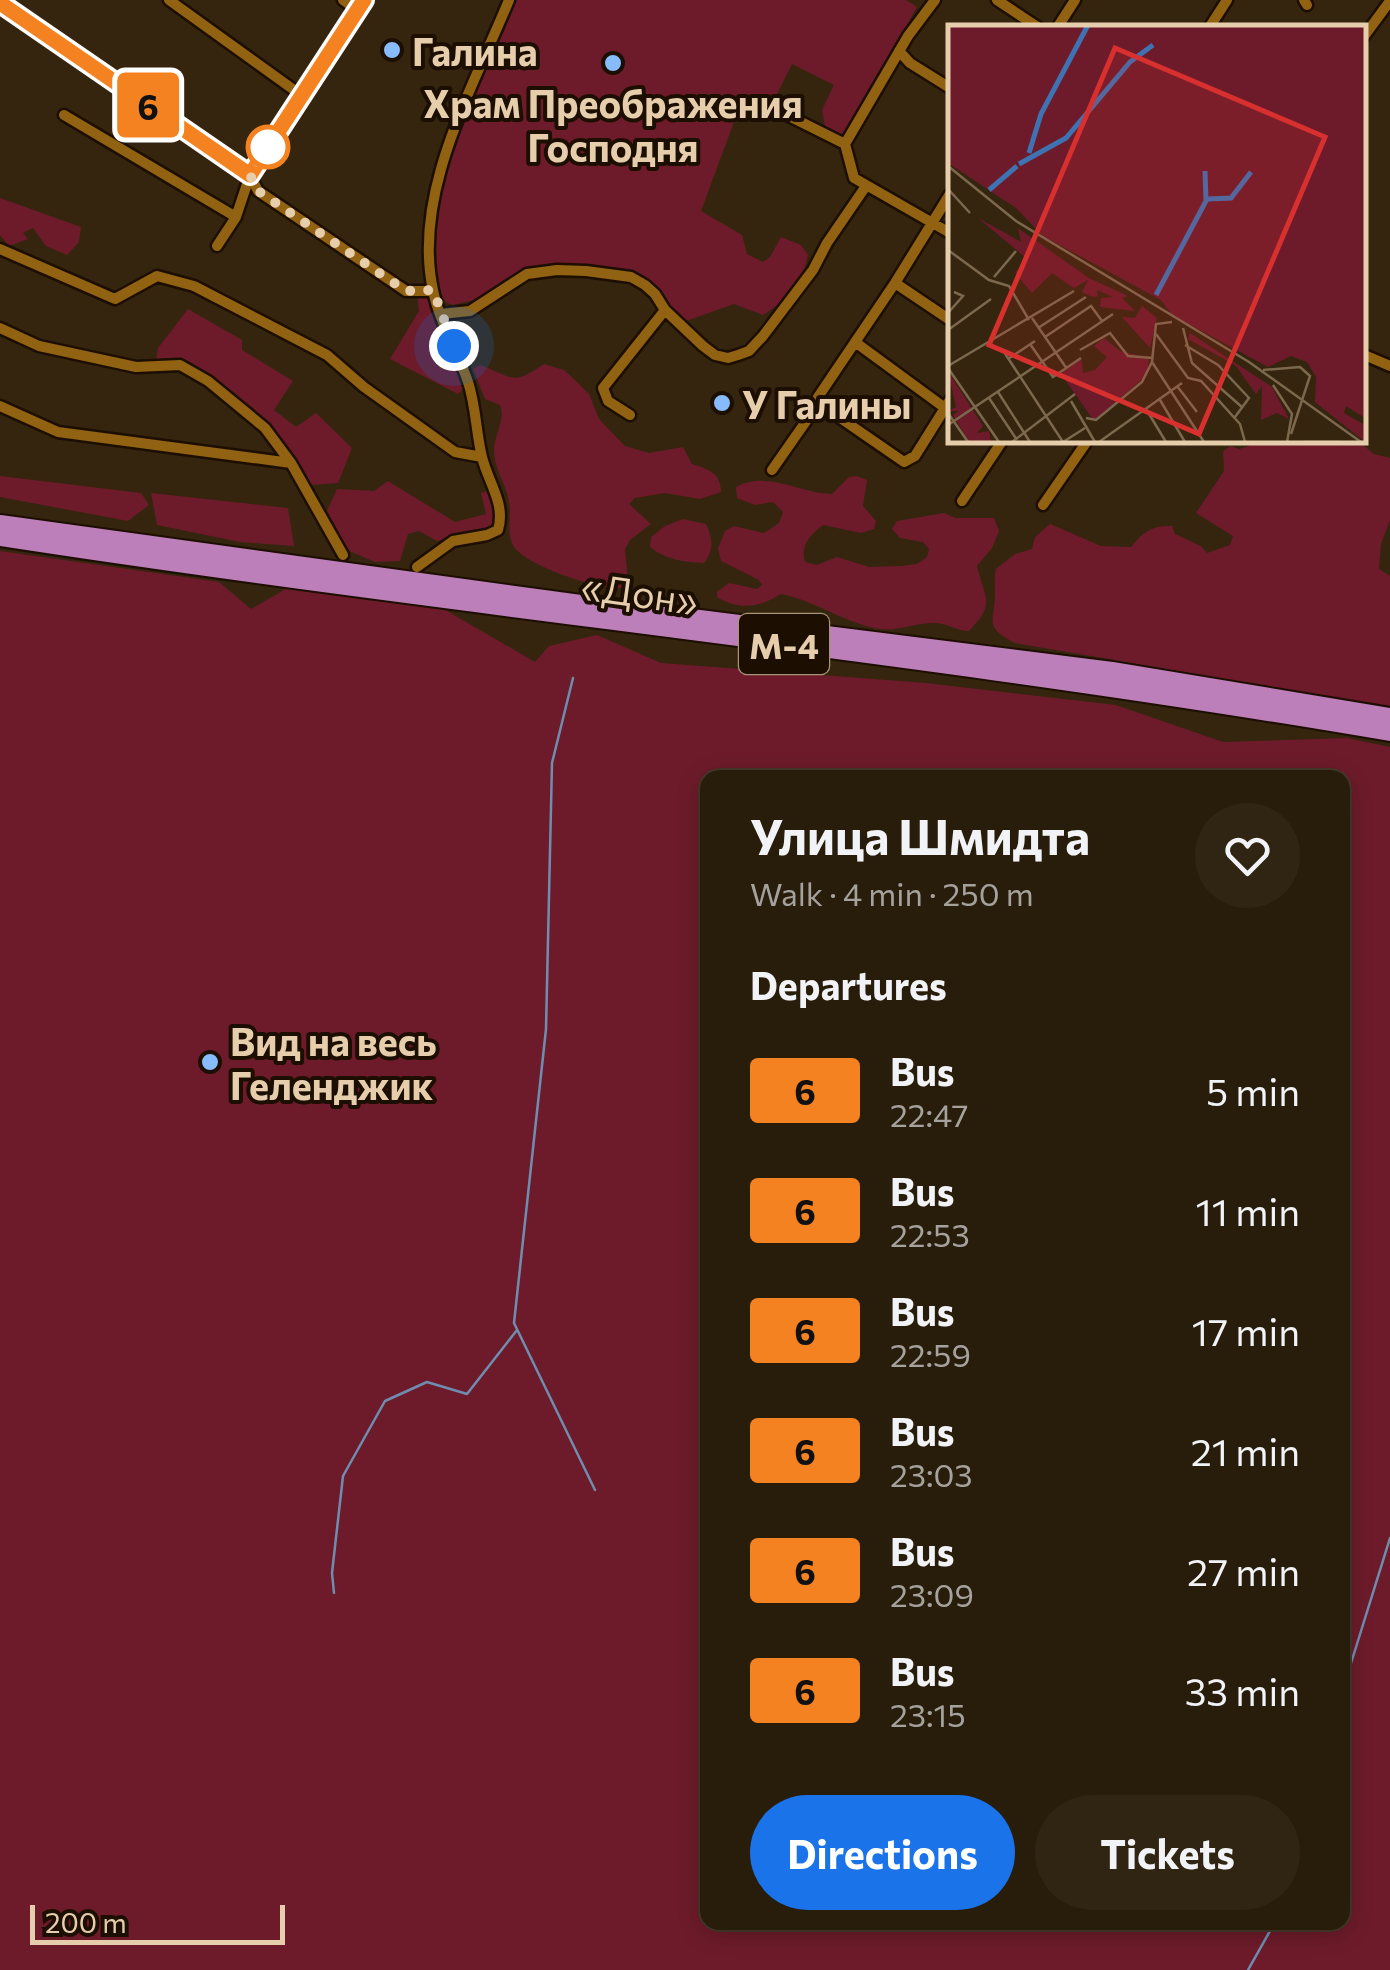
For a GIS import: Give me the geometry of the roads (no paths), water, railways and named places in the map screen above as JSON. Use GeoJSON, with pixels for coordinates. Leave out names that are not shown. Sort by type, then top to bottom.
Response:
{"type":"FeatureCollection","features":[{"type":"Feature","properties":{"kind":"highway","name":"«Дон»"},"geometry":{"type":"LineString","coordinates":[[0,524],[1112,671],[1390,717]]}},
{"type":"Feature","properties":{"kind":"highway","name":"«Дон»"},"geometry":{"type":"LineString","coordinates":[[0,537],[176,564],[1214,702],[1390,732]]}},
{"type":"Feature","properties":{"kind":"street"},"geometry":{"type":"LineString","coordinates":[[169,0],[301,94]]}},
{"type":"Feature","properties":{"kind":"street"},"geometry":{"type":"LineString","coordinates":[[217,246],[236,218],[250,175],[361,5],[343,0]]}},
{"type":"Feature","properties":{"kind":"street"},"geometry":{"type":"LineString","coordinates":[[418,566],[453,540],[498,530],[502,518],[482,457],[469,384],[433,290],[429,249],[430,207],[444,158],[509,0]]}},
{"type":"Feature","properties":{"kind":"street"},"geometry":{"type":"LineString","coordinates":[[935,0],[898,52],[845,144],[854,178],[948,232]]}},
{"type":"Feature","properties":{"kind":"street"},"geometry":{"type":"LineString","coordinates":[[997,0],[1034,25]]}},
{"type":"Feature","properties":{"kind":"street"},"geometry":{"type":"LineString","coordinates":[[1059,25],[1075,0]]}},
{"type":"Feature","properties":{"kind":"street"},"geometry":{"type":"LineString","coordinates":[[1211,25],[1227,0]]}},
{"type":"Feature","properties":{"kind":"street"},"geometry":{"type":"LineString","coordinates":[[1365,34],[1390,1]]}},
{"type":"Feature","properties":{"kind":"street"},"geometry":{"type":"LineString","coordinates":[[8,4],[250,175],[258,191],[406,291],[433,290]]}},
{"type":"Feature","properties":{"kind":"street"},"geometry":{"type":"LineString","coordinates":[[898,52],[948,87]]}},
{"type":"Feature","properties":{"kind":"street"},"geometry":{"type":"LineString","coordinates":[[783,112],[845,144]]}},
{"type":"Feature","properties":{"kind":"street"},"geometry":{"type":"LineString","coordinates":[[64,115],[236,218]]}},
{"type":"Feature","properties":{"kind":"street"},"geometry":{"type":"LineString","coordinates":[[441,314],[470,311],[527,274],[557,270],[631,277],[656,294],[665,310],[715,355],[738,355],[749,351],[813,270],[826,243],[866,186]]}},
{"type":"Feature","properties":{"kind":"street"},"geometry":{"type":"LineString","coordinates":[[772,470],[948,197]]}},
{"type":"Feature","properties":{"kind":"street"},"geometry":{"type":"LineString","coordinates":[[0,249],[115,299],[157,276],[194,286],[327,355],[364,388],[455,452],[482,457]]}},
{"type":"Feature","properties":{"kind":"street"},"geometry":{"type":"LineString","coordinates":[[895,283],[948,319]]}},
{"type":"Feature","properties":{"kind":"street"},"geometry":{"type":"LineString","coordinates":[[630,415],[608,401],[603,388],[665,310]]}},
{"type":"Feature","properties":{"kind":"street"},"geometry":{"type":"LineString","coordinates":[[0,328],[39,346],[120,364],[180,365],[208,381],[265,428],[291,463],[342,555]]}},
{"type":"Feature","properties":{"kind":"street"},"geometry":{"type":"LineString","coordinates":[[816,402],[900,460],[910,461],[947,404],[854,342]]}},
{"type":"Feature","properties":{"kind":"street"},"geometry":{"type":"LineString","coordinates":[[1365,355],[1390,366]]}},
{"type":"Feature","properties":{"kind":"street"},"geometry":{"type":"LineString","coordinates":[[0,406],[58,432],[291,463]]}},
{"type":"Feature","properties":{"kind":"street"},"geometry":{"type":"LineString","coordinates":[[962,501],[1002,442]]}},
{"type":"Feature","properties":{"kind":"street"},"geometry":{"type":"LineString","coordinates":[[1043,505],[1087,442]]}},
{"type":"Feature","properties":{"kind":"waterway"},"geometry":{"type":"LineString","coordinates":[[573,678],[552,763],[546,1029],[514,1323],[595,1490]]}},
{"type":"Feature","properties":{"kind":"waterway"},"geometry":{"type":"LineString","coordinates":[[334,1593],[332,1573],[343,1476],[385,1401],[427,1382],[467,1394],[517,1330]]}},
{"type":"Feature","properties":{"kind":"waterway"},"geometry":{"type":"LineString","coordinates":[[1350,1666],[1390,1538]]}},
{"type":"Feature","properties":{"kind":"waterway"},"geometry":{"type":"LineString","coordinates":[[1248,1970],[1270,1930]]}},
{"type":"Feature","properties":{"kind":"place","name":"Галина"},"geometry":{"type":"Point","coordinates":[392,50]}},
{"type":"Feature","properties":{"kind":"place","name":"Храм Преображения Господня"},"geometry":{"type":"Point","coordinates":[613,63]}},
{"type":"Feature","properties":{"kind":"place","name":"У Галины"},"geometry":{"type":"Point","coordinates":[722,403]}},
{"type":"Feature","properties":{"kind":"place","name":"Вид на весь Геленджик"},"geometry":{"type":"Point","coordinates":[210,1062]}}]}
